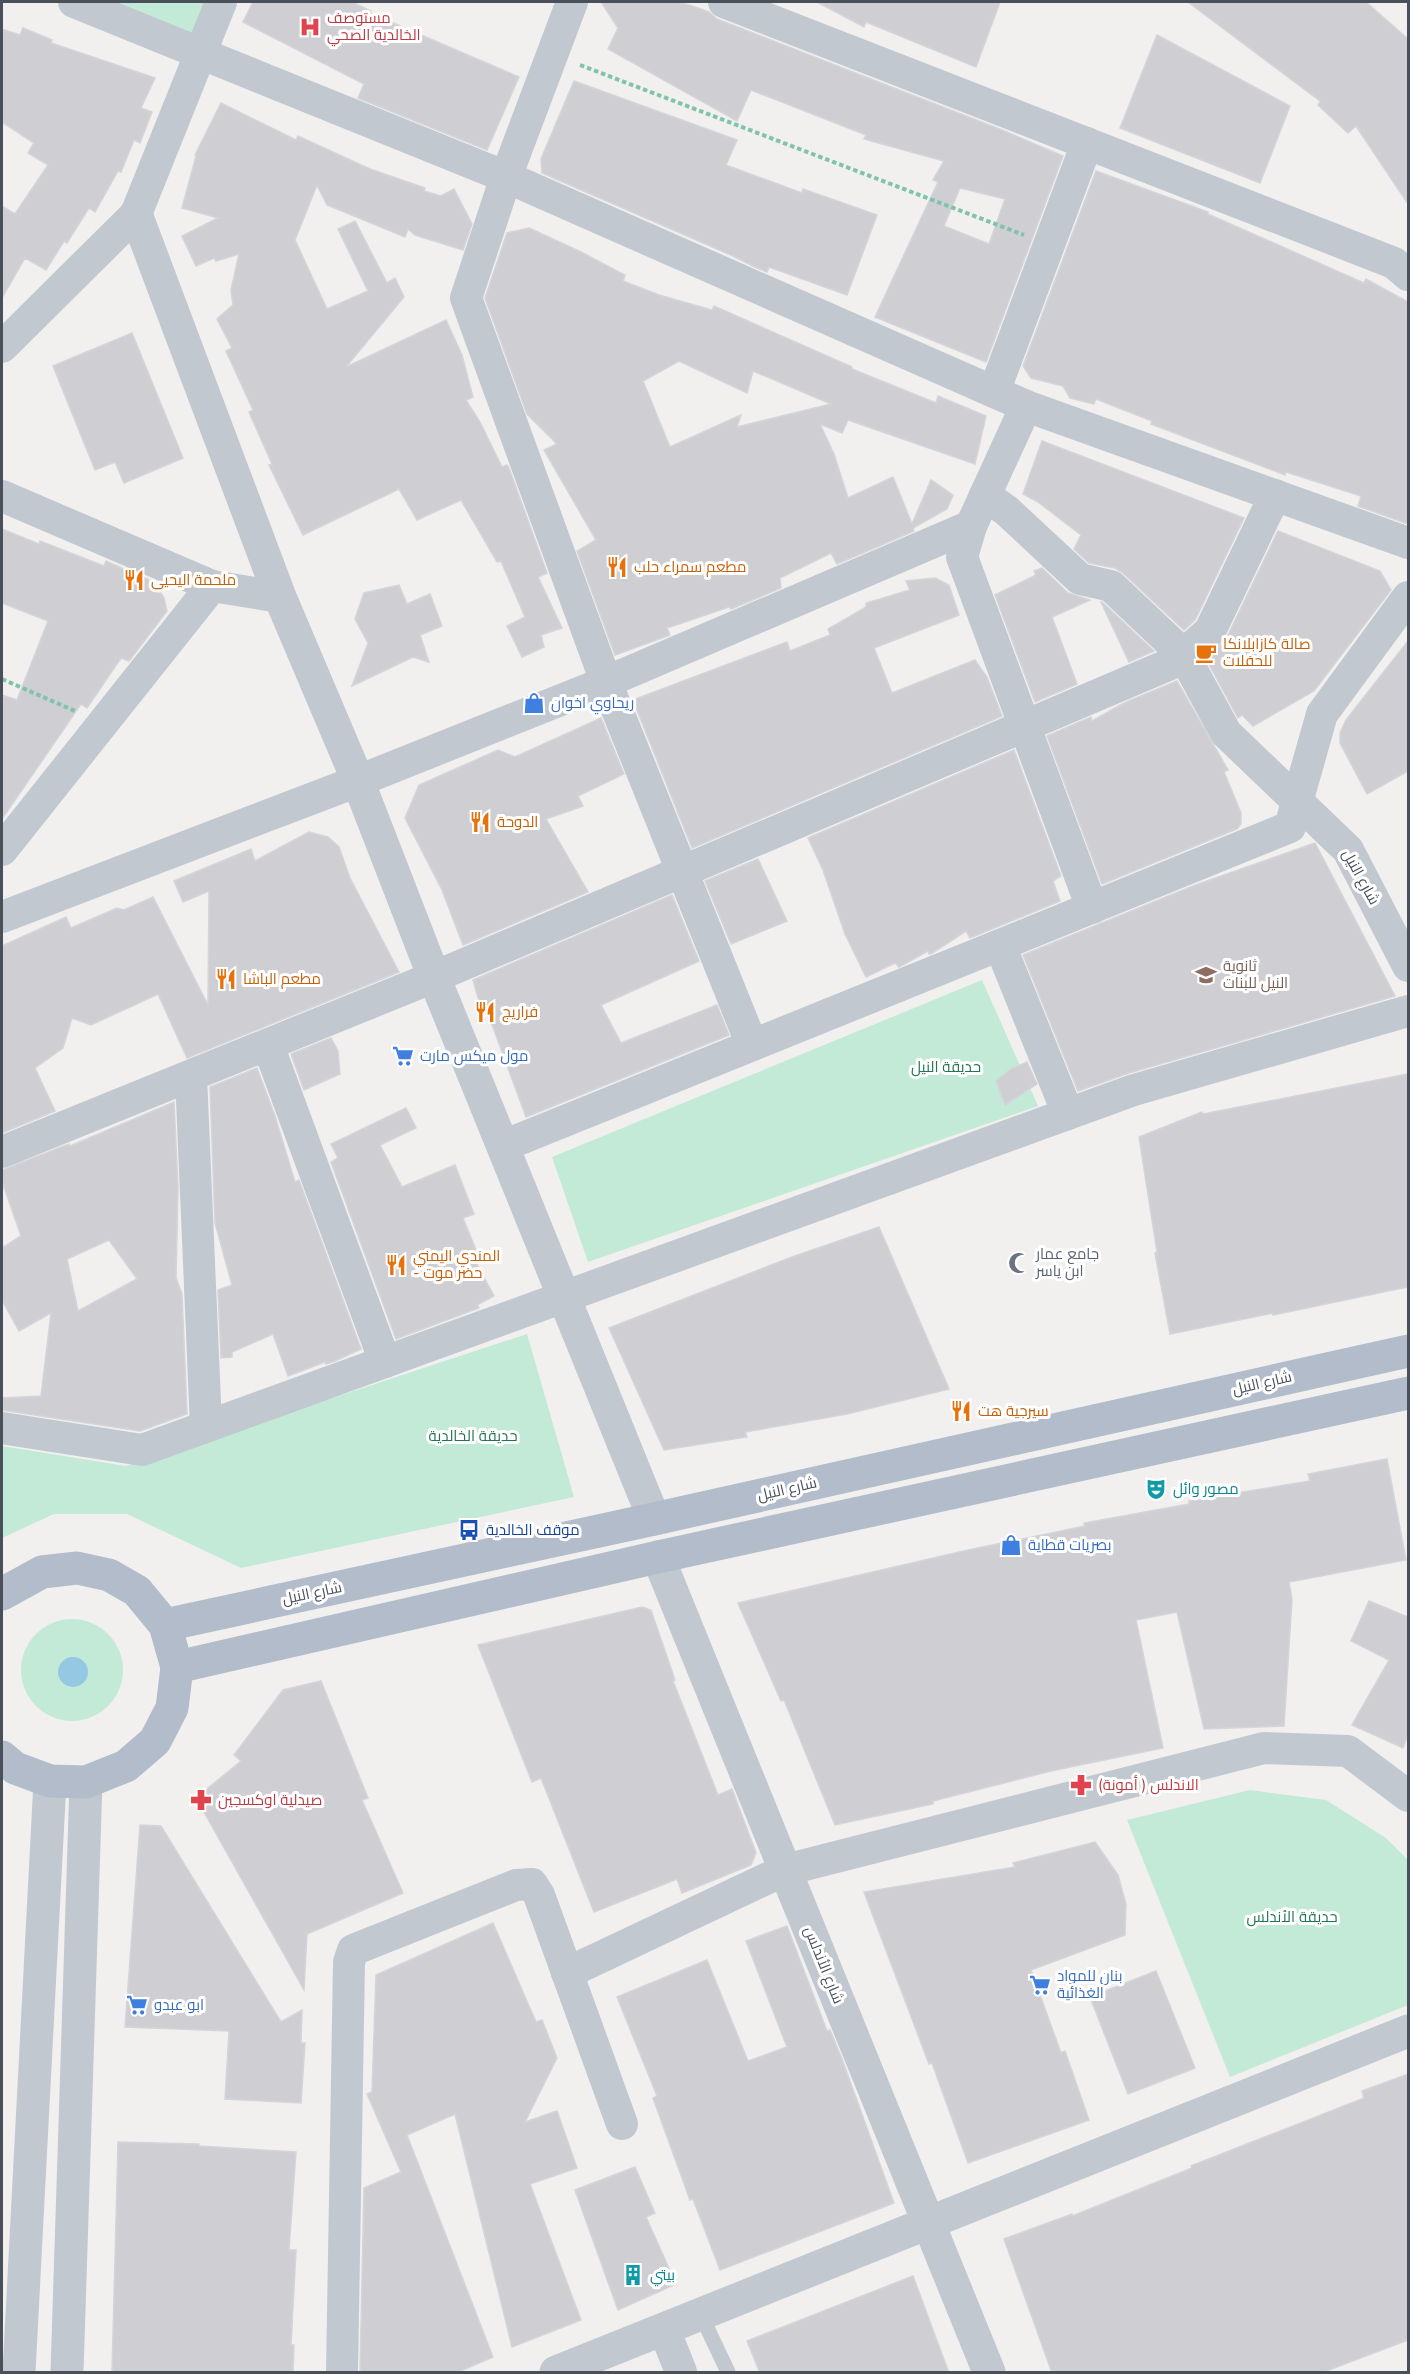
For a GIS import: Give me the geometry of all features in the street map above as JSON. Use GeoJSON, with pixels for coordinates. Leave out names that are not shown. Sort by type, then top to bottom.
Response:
{"type":"FeatureCollection","features":[{"type":"Feature","properties":{"kind":"main road","name":"شارع النيل"},"geometry":{"type":"LineString","coordinates":[[165,1625],[1408,1351]]}},
{"type":"Feature","properties":{"kind":"main road"},"geometry":{"type":"LineString","coordinates":[[177,1667],[658,1557],[1408,1393]]}},
{"type":"Feature","properties":{"kind":"main road"},"geometry":{"type":"LineString","coordinates":[[2,1594],[42,1572],[77,1568],[109,1575],[137,1591],[165,1625],[177,1667],[172,1708],[155,1741],[126,1766],[86,1782],[50,1781],[15,1768],[2,1757]]}},
{"type":"Feature","properties":{"kind":"street"},"geometry":{"type":"LineString","coordinates":[[74,2],[506,177],[1026,406],[1408,543]]}},
{"type":"Feature","properties":{"kind":"street"},"geometry":{"type":"LineString","coordinates":[[2,347],[136,214],[221,2]]}},
{"type":"Feature","properties":{"kind":"street"},"geometry":{"type":"LineString","coordinates":[[572,2],[506,177],[466,298],[606,682],[752,1045]]}},
{"type":"Feature","properties":{"kind":"street"},"geometry":{"type":"LineString","coordinates":[[736,4],[1394,263],[1408,275]]}},
{"type":"Feature","properties":{"kind":"street"},"geometry":{"type":"LineString","coordinates":[[994,392],[1087,143]]}},
{"type":"Feature","properties":{"kind":"street"},"geometry":{"type":"LineString","coordinates":[[136,214],[280,597],[358,781],[434,977],[654,1519]]}},
{"type":"Feature","properties":{"kind":"street"},"geometry":{"type":"LineString","coordinates":[[1026,406],[971,526],[962,557],[1092,908]]}},
{"type":"Feature","properties":{"kind":"street","name":"شارع النيل"},"geometry":{"type":"LineString","coordinates":[[985,495],[1006,511],[1080,579],[1111,586],[1183,654],[1226,733],[1348,850],[1408,966]]}},
{"type":"Feature","properties":{"kind":"street"},"geometry":{"type":"LineString","coordinates":[[2,1152],[434,977],[1175,662],[1210,631],[1275,495]]}},
{"type":"Feature","properties":{"kind":"street"},"geometry":{"type":"LineString","coordinates":[[2,496],[212,586],[280,597]]}},
{"type":"Feature","properties":{"kind":"street"},"geometry":{"type":"LineString","coordinates":[[2,917],[358,781],[606,682],[971,526]]}},
{"type":"Feature","properties":{"kind":"street"},"geometry":{"type":"LineString","coordinates":[[2,850],[212,586]]}},
{"type":"Feature","properties":{"kind":"street"},"geometry":{"type":"LineString","coordinates":[[503,1146],[1290,827],[1322,714],[1408,597]]}},
{"type":"Feature","properties":{"kind":"street"},"geometry":{"type":"LineString","coordinates":[[1000,945],[1068,1114]]}},
{"type":"Feature","properties":{"kind":"street"},"geometry":{"type":"LineString","coordinates":[[2,1428],[142,1450],[1134,1090],[1408,1011]]}},
{"type":"Feature","properties":{"kind":"street"},"geometry":{"type":"LineString","coordinates":[[268,1045],[385,1362]]}},
{"type":"Feature","properties":{"kind":"street"},"geometry":{"type":"LineString","coordinates":[[191,1076],[206,1426]]}},
{"type":"Feature","properties":{"kind":"street","name":"شارع الأندلس"},"geometry":{"type":"LineString","coordinates":[[658,1557],[989,2373]]}},
{"type":"Feature","properties":{"kind":"street"},"geometry":{"type":"LineString","coordinates":[[567,1973],[785,1870],[1264,1749],[1348,1751],[1408,1796]]}},
{"type":"Feature","properties":{"kind":"street"},"geometry":{"type":"LineString","coordinates":[[20,2373],[50,1781]]}},
{"type":"Feature","properties":{"kind":"street"},"geometry":{"type":"LineString","coordinates":[[67,2373],[86,1782]]}},
{"type":"Feature","properties":{"kind":"street"},"geometry":{"type":"LineString","coordinates":[[342,2373],[349,1962],[353,1950],[516,1885],[532,1884],[539,1894],[622,2124]]}},
{"type":"Feature","properties":{"kind":"street"},"geometry":{"type":"LineString","coordinates":[[556,2373],[1408,2031]]}},
{"type":"Feature","properties":{"kind":"street"},"geometry":{"type":"LineString","coordinates":[[664,2329],[681,2373]]}},
{"type":"Feature","properties":{"kind":"lane"},"geometry":{"type":"LineString","coordinates":[[701,2315],[728,2373]]}},
{"type":"Feature","properties":{"kind":"path"},"geometry":{"type":"LineString","coordinates":[[551,54],[1049,244]]}},
{"type":"Feature","properties":{"kind":"path"},"geometry":{"type":"LineString","coordinates":[[2,679],[103,723]]}},
{"type":"Feature","properties":{"kind":"green space"},"geometry":{"type":"Polygon","coordinates":[[[74,2],[221,2],[200,53],[74,2]]]}},
{"type":"Feature","properties":{"kind":"green space","name":"حديقة النيل"},"geometry":{"type":"Polygon","coordinates":[[[982,980],[1038,1106],[588,1262],[552,1157],[982,980]]]}},
{"type":"Feature","properties":{"kind":"green space","name":"حديقة الخالدية"},"geometry":{"type":"Polygon","coordinates":[[[527,1334],[574,1497],[241,1568],[127,1514],[54,1514],[2,1538],[2,1446],[126,1466],[527,1334]]]}},
{"type":"Feature","properties":{"kind":"green space"},"geometry":{"type":"Polygon","coordinates":[[[72,1619],[91,1623],[108,1634],[119,1651],[123,1670],[119,1689],[108,1706],[91,1717],[72,1721],[53,1717],[36,1706],[25,1689],[21,1670],[25,1651],[36,1634],[53,1623],[72,1619]]]}},
{"type":"Feature","properties":{"kind":"green space","name":"حديقة الأندلس"},"geometry":{"type":"Polygon","coordinates":[[[1250,1790],[1326,1800],[1386,1838],[1408,1860],[1408,2005],[1230,2077],[1127,1820],[1250,1790]]]}},
{"type":"Feature","properties":{"kind":"water"},"geometry":{"type":"Polygon","coordinates":[[[73,1657],[84,1661],[88,1672],[84,1683],[73,1687],[62,1683],[58,1672],[62,1661],[73,1657]]]}},
{"type":"Feature","properties":{"kind":"building"},"geometry":{"type":"Polygon","coordinates":[[[253,2],[352,2],[371,11],[370,13],[519,77],[487,150],[358,98],[364,84],[243,22],[253,2]]]}},
{"type":"Feature","properties":{"kind":"building"},"geometry":{"type":"Polygon","coordinates":[[[601,2],[679,2],[709,12],[717,19],[1063,156],[986,362],[875,317],[938,182],[933,180],[944,161],[864,139],[866,135],[751,90],[737,121],[608,49],[618,28],[601,2]],[[960,188],[944,226],[989,244],[1005,199],[960,188]]]}},
{"type":"Feature","properties":{"kind":"building"},"geometry":{"type":"Polygon","coordinates":[[[817,2],[1000,2],[976,67],[866,22],[864,27],[817,2]]]}},
{"type":"Feature","properties":{"kind":"building"},"geometry":{"type":"Polygon","coordinates":[[[1188,2],[1366,2],[1408,39],[1408,204],[1356,126],[1348,133],[1318,105],[1320,101],[1188,2]]]}},
{"type":"Feature","properties":{"kind":"building"},"geometry":{"type":"Polygon","coordinates":[[[23,28],[52,40],[51,43],[155,78],[141,108],[152,112],[140,143],[134,140],[121,172],[118,171],[95,212],[89,208],[67,243],[64,241],[46,270],[25,258],[2,298],[2,206],[15,214],[48,165],[28,153],[34,143],[2,122],[2,29],[20,35],[23,28]]]}},
{"type":"Feature","properties":{"kind":"building"},"geometry":{"type":"Polygon","coordinates":[[[1157,35],[1290,106],[1260,183],[1120,128],[1157,35]]]}},
{"type":"Feature","properties":{"kind":"building"},"geometry":{"type":"Polygon","coordinates":[[[574,81],[737,140],[726,165],[802,193],[803,189],[877,215],[847,295],[769,267],[767,272],[757,268],[542,173],[541,159],[574,81]]]}},
{"type":"Feature","properties":{"kind":"building"},"geometry":{"type":"Polygon","coordinates":[[[221,103],[296,140],[298,136],[370,169],[425,188],[424,191],[441,196],[454,189],[472,224],[463,250],[415,235],[408,229],[405,237],[327,205],[317,185],[295,240],[327,309],[368,291],[338,229],[355,221],[387,283],[395,278],[404,297],[346,367],[446,320],[462,355],[473,397],[466,400],[480,422],[502,467],[507,465],[509,468],[547,573],[538,577],[562,628],[541,635],[544,647],[522,657],[507,626],[525,617],[501,561],[497,562],[461,500],[417,520],[399,489],[303,535],[269,465],[272,464],[249,412],[253,410],[226,351],[232,348],[217,319],[233,305],[231,290],[239,254],[216,261],[214,258],[196,266],[182,236],[218,218],[182,208],[195,155],[221,103]]]}},
{"type":"Feature","properties":{"kind":"building"},"geometry":{"type":"Polygon","coordinates":[[[1096,171],[1208,212],[1208,214],[1364,283],[1366,279],[1408,302],[1408,524],[1358,506],[1361,496],[1286,472],[1285,475],[1151,424],[1152,421],[1096,399],[1094,404],[1070,398],[1063,386],[1031,378],[1023,366],[1096,171]]]}},
{"type":"Feature","properties":{"kind":"building"},"geometry":{"type":"Polygon","coordinates":[[[529,228],[625,275],[623,281],[659,295],[712,310],[714,306],[852,367],[852,369],[936,403],[938,396],[986,416],[975,464],[848,420],[842,433],[820,424],[834,454],[848,498],[893,477],[912,524],[931,480],[953,495],[947,509],[913,528],[914,531],[837,564],[831,553],[780,578],[781,588],[731,609],[729,607],[667,628],[670,635],[615,655],[577,551],[596,540],[544,450],[557,444],[527,414],[485,298],[507,233],[529,228]],[[679,361],[643,381],[670,447],[741,415],[737,427],[831,404],[753,371],[747,393],[679,361]]]}},
{"type":"Feature","properties":{"kind":"building"},"geometry":{"type":"Polygon","coordinates":[[[132,333],[183,458],[124,483],[115,462],[95,470],[53,366],[132,333]]]}},
{"type":"Feature","properties":{"kind":"building"},"geometry":{"type":"Polygon","coordinates":[[[1042,441],[1244,518],[1195,620],[1184,630],[1123,573],[1115,568],[1089,563],[1074,549],[1081,535],[1038,502],[1023,494],[1042,441]]]}},
{"type":"Feature","properties":{"kind":"building"},"geometry":{"type":"Polygon","coordinates":[[[2,529],[104,566],[106,561],[154,582],[164,598],[167,611],[129,661],[121,658],[87,708],[81,704],[2,819],[2,695],[17,700],[48,621],[2,603],[2,529]]]}},
{"type":"Feature","properties":{"kind":"building"},"geometry":{"type":"Polygon","coordinates":[[[1278,531],[1380,571],[1391,590],[1314,691],[1253,726],[1242,715],[1238,718],[1206,659],[1226,639],[1278,531]]]}},
{"type":"Feature","properties":{"kind":"building"},"geometry":{"type":"Polygon","coordinates":[[[1042,568],[1068,593],[1090,600],[1052,617],[1077,684],[1035,702],[995,595],[1036,575],[1034,571],[1042,568]]]}},
{"type":"Feature","properties":{"kind":"building"},"geometry":{"type":"Polygon","coordinates":[[[935,578],[949,585],[959,615],[874,648],[892,693],[975,660],[987,677],[1002,716],[692,848],[633,700],[787,642],[790,651],[830,635],[828,629],[866,607],[866,603],[910,590],[906,581],[935,578]]]}},
{"type":"Feature","properties":{"kind":"building"},"geometry":{"type":"Polygon","coordinates":[[[399,585],[407,604],[430,594],[442,626],[420,635],[429,662],[413,657],[352,686],[368,643],[355,619],[364,593],[399,585]]]}},
{"type":"Feature","properties":{"kind":"building"},"geometry":{"type":"Polygon","coordinates":[[[1102,602],[1154,651],[1129,662],[1102,602]]]}},
{"type":"Feature","properties":{"kind":"building"},"geometry":{"type":"Polygon","coordinates":[[[1408,641],[1408,771],[1367,794],[1340,743],[1340,733],[1346,720],[1408,641]]]}},
{"type":"Feature","properties":{"kind":"building"},"geometry":{"type":"Polygon","coordinates":[[[1177,681],[1228,770],[1224,772],[1241,813],[1241,824],[1237,829],[1102,884],[1047,736],[1091,717],[1092,721],[1124,703],[1177,681]]]}},
{"type":"Feature","properties":{"kind":"building"},"geometry":{"type":"Polygon","coordinates":[[[601,718],[624,774],[578,796],[583,806],[546,819],[588,892],[463,945],[442,890],[405,818],[419,785],[498,750],[515,757],[601,718]]]}},
{"type":"Feature","properties":{"kind":"building"},"geometry":{"type":"Polygon","coordinates":[[[1014,750],[1061,876],[1053,881],[1060,901],[970,938],[966,931],[931,954],[928,951],[899,967],[895,963],[866,977],[845,934],[823,870],[808,838],[1014,750]]]}},
{"type":"Feature","properties":{"kind":"building"},"geometry":{"type":"Polygon","coordinates":[[[309,832],[328,837],[339,847],[350,878],[399,972],[187,1058],[158,994],[91,1025],[72,1018],[63,1048],[35,1068],[55,1111],[2,1133],[2,946],[66,917],[71,928],[117,908],[124,910],[153,897],[208,1005],[209,891],[183,902],[174,881],[251,849],[255,861],[309,832]]]}},
{"type":"Feature","properties":{"kind":"building","name":"ثانوية النيل للبنات"},"geometry":{"type":"Polygon","coordinates":[[[1315,843],[1395,996],[1129,1073],[1078,1091],[1023,955],[1193,886],[1315,843]]]}},
{"type":"Feature","properties":{"kind":"building"},"geometry":{"type":"Polygon","coordinates":[[[758,859],[787,921],[731,944],[705,881],[758,859]]]}},
{"type":"Feature","properties":{"kind":"building"},"geometry":{"type":"Polygon","coordinates":[[[672,895],[699,961],[601,1005],[621,1043],[717,1005],[729,1035],[526,1117],[487,1011],[478,998],[473,980],[672,895]]]}},
{"type":"Feature","properties":{"kind":"building"},"geometry":{"type":"Polygon","coordinates":[[[331,1038],[338,1051],[340,1074],[304,1090],[291,1054],[331,1038]]]}},
{"type":"Feature","properties":{"kind":"building"},"geometry":{"type":"Polygon","coordinates":[[[1027,1062],[1037,1084],[1005,1105],[996,1081],[1011,1069],[1027,1062]]]}},
{"type":"Feature","properties":{"kind":"building"},"geometry":{"type":"Polygon","coordinates":[[[257,1068],[275,1116],[295,1182],[299,1180],[361,1349],[335,1361],[326,1364],[325,1362],[288,1376],[273,1334],[232,1352],[232,1357],[221,1358],[218,1290],[232,1285],[215,1223],[210,1087],[257,1068]]]}},
{"type":"Feature","properties":{"kind":"building"},"geometry":{"type":"Polygon","coordinates":[[[1408,1074],[1408,1287],[1170,1334],[1155,1253],[1157,1252],[1139,1137],[1202,1112],[1203,1114],[1408,1074]]]}},
{"type":"Feature","properties":{"kind":"building"},"geometry":{"type":"Polygon","coordinates":[[[174,1102],[178,1187],[176,1278],[182,1294],[187,1414],[140,1431],[2,1410],[2,1398],[41,1396],[51,1313],[19,1331],[2,1300],[2,1248],[21,1236],[2,1181],[2,1170],[69,1144],[70,1146],[174,1102]],[[109,1240],[67,1259],[78,1311],[137,1279],[109,1240]]]}},
{"type":"Feature","properties":{"kind":"building"},"geometry":{"type":"Polygon","coordinates":[[[406,1108],[416,1128],[380,1145],[402,1187],[455,1165],[474,1214],[463,1218],[476,1250],[471,1253],[494,1296],[477,1305],[479,1308],[396,1339],[331,1162],[338,1158],[331,1144],[406,1108]]]}},
{"type":"Feature","properties":{"kind":"building"},"geometry":{"type":"Polygon","coordinates":[[[879,1227],[949,1389],[847,1414],[745,1432],[747,1437],[664,1450],[609,1328],[792,1257],[879,1227]]]}},
{"type":"Feature","properties":{"kind":"building"},"geometry":{"type":"Polygon","coordinates":[[[1387,1459],[1406,1560],[1289,1582],[1292,1599],[1284,1726],[1204,1729],[1177,1612],[1136,1620],[1163,1748],[1051,1771],[933,1801],[933,1804],[835,1825],[784,1700],[781,1701],[738,1603],[968,1550],[1085,1526],[1084,1523],[1189,1504],[1189,1501],[1310,1481],[1308,1474],[1387,1459]]]}},
{"type":"Feature","properties":{"kind":"building"},"geometry":{"type":"Polygon","coordinates":[[[1369,1601],[1408,1617],[1408,1734],[1403,1748],[1352,1725],[1389,1660],[1351,1641],[1369,1601]]]}},
{"type":"Feature","properties":{"kind":"building"},"geometry":{"type":"Polygon","coordinates":[[[642,1607],[651,1610],[675,1680],[673,1681],[718,1795],[732,1789],[756,1853],[751,1865],[682,1893],[677,1879],[594,1912],[541,1778],[532,1782],[478,1645],[642,1607]]]}},
{"type":"Feature","properties":{"kind":"building"},"geometry":{"type":"Polygon","coordinates":[[[321,1681],[368,1798],[362,1800],[403,1893],[307,1934],[304,1990],[196,1798],[241,1761],[234,1755],[283,1690],[321,1681]]]}},
{"type":"Feature","properties":{"kind":"building"},"geometry":{"type":"Polygon","coordinates":[[[140,1825],[161,1826],[281,2022],[302,2010],[301,2043],[305,2043],[301,2103],[225,2099],[229,2031],[125,2027],[140,1825]]]}},
{"type":"Feature","properties":{"kind":"building"},"geometry":{"type":"Polygon","coordinates":[[[1095,1842],[1118,1875],[1126,1904],[1125,1935],[1031,1970],[1061,2053],[1065,2051],[1089,2120],[968,2163],[932,2063],[929,2064],[864,1892],[1015,1867],[1013,1863],[1095,1842]]]}},
{"type":"Feature","properties":{"kind":"building"},"geometry":{"type":"Polygon","coordinates":[[[493,1923],[536,2022],[542,2020],[557,2058],[525,2122],[557,2111],[577,2168],[530,2184],[581,2320],[512,2347],[455,2114],[407,2135],[493,2357],[456,2373],[360,2373],[364,2188],[401,2172],[367,2094],[372,2092],[376,1975],[493,1923]]]}},
{"type":"Feature","properties":{"kind":"building"},"geometry":{"type":"Polygon","coordinates":[[[787,1926],[827,2031],[830,2030],[842,2059],[894,2203],[720,2270],[693,2199],[690,2200],[653,2098],[657,2096],[617,1997],[707,1960],[748,2061],[787,2047],[746,1941],[787,1926]]]}},
{"type":"Feature","properties":{"kind":"building"},"geometry":{"type":"Polygon","coordinates":[[[1156,1971],[1195,2068],[1128,2094],[1090,1997],[1156,1971]]]}},
{"type":"Feature","properties":{"kind":"building"},"geometry":{"type":"Polygon","coordinates":[[[1408,2074],[1408,2340],[1321,2373],[1052,2373],[1004,2239],[1072,2214],[1072,2216],[1364,2098],[1362,2091],[1408,2074]]]}},
{"type":"Feature","properties":{"kind":"building"},"geometry":{"type":"Polygon","coordinates":[[[118,2142],[199,2144],[199,2146],[296,2152],[289,2250],[296,2250],[291,2345],[294,2345],[293,2373],[112,2373],[118,2142]]]}},
{"type":"Feature","properties":{"kind":"building"},"geometry":{"type":"Polygon","coordinates":[[[635,2167],[655,2213],[646,2217],[676,2284],[618,2310],[575,2190],[635,2167]]]}},
{"type":"Feature","properties":{"kind":"building"},"geometry":{"type":"Polygon","coordinates":[[[913,2276],[949,2373],[760,2373],[747,2341],[913,2276]]]}},
{"type":"Feature","properties":{"kind":"place","name":"مستوصف الخالدية الصحي"},"geometry":{"type":"Point","coordinates":[310,27]}},
{"type":"Feature","properties":{"kind":"place","name":"مطعم سمراء حلب"},"geometry":{"type":"Point","coordinates":[617,567]}},
{"type":"Feature","properties":{"kind":"place","name":"ملحمة اليحيى"},"geometry":{"type":"Point","coordinates":[134,580]}},
{"type":"Feature","properties":{"kind":"place","name":"صالة كازابلانكا للحفلات"},"geometry":{"type":"Point","coordinates":[1206,653]}},
{"type":"Feature","properties":{"kind":"place","name":"ريحاوي اخوان"},"geometry":{"type":"Point","coordinates":[534,703]}},
{"type":"Feature","properties":{"kind":"place","name":"الدوحة"},"geometry":{"type":"Point","coordinates":[480,822]}},
{"type":"Feature","properties":{"kind":"place","name":"ثانوية النيل للبنات"},"geometry":{"type":"Point","coordinates":[1206,975]}},
{"type":"Feature","properties":{"kind":"place","name":"مطعم الباشا"},"geometry":{"type":"Point","coordinates":[226,979]}},
{"type":"Feature","properties":{"kind":"place","name":"فراريج"},"geometry":{"type":"Point","coordinates":[485,1012]}},
{"type":"Feature","properties":{"kind":"place","name":"مول ميكس مارت"},"geometry":{"type":"Point","coordinates":[403,1056]}},
{"type":"Feature","properties":{"kind":"place","name":"جامع عمار ابن ياسر"},"geometry":{"type":"Point","coordinates":[1019,1263]}},
{"type":"Feature","properties":{"kind":"place","name":"المندي اليمني - حضر موت"},"geometry":{"type":"Point","coordinates":[396,1265]}},
{"type":"Feature","properties":{"kind":"place","name":"سيرجية هت"},"geometry":{"type":"Point","coordinates":[961,1411]}},
{"type":"Feature","properties":{"kind":"place","name":"مصور وائل"},"geometry":{"type":"Point","coordinates":[1156,1489]}},
{"type":"Feature","properties":{"kind":"place","name":"موقف الخالدية"},"geometry":{"type":"Point","coordinates":[469,1530]}},
{"type":"Feature","properties":{"kind":"place","name":"بصريات قطاية"},"geometry":{"type":"Point","coordinates":[1011,1545]}},
{"type":"Feature","properties":{"kind":"place","name":"الاندلس ( أمونة)"},"geometry":{"type":"Point","coordinates":[1081,1785]}},
{"type":"Feature","properties":{"kind":"place","name":"صيدلية اوكسجين"},"geometry":{"type":"Point","coordinates":[201,1800]}},
{"type":"Feature","properties":{"kind":"place","name":"بنان للمواد الغذائية"},"geometry":{"type":"Point","coordinates":[1040,1985]}},
{"type":"Feature","properties":{"kind":"place","name":"ابو عبدو"},"geometry":{"type":"Point","coordinates":[137,2005]}},
{"type":"Feature","properties":{"kind":"place","name":"بيتي"},"geometry":{"type":"Point","coordinates":[633,2275]}}]}
